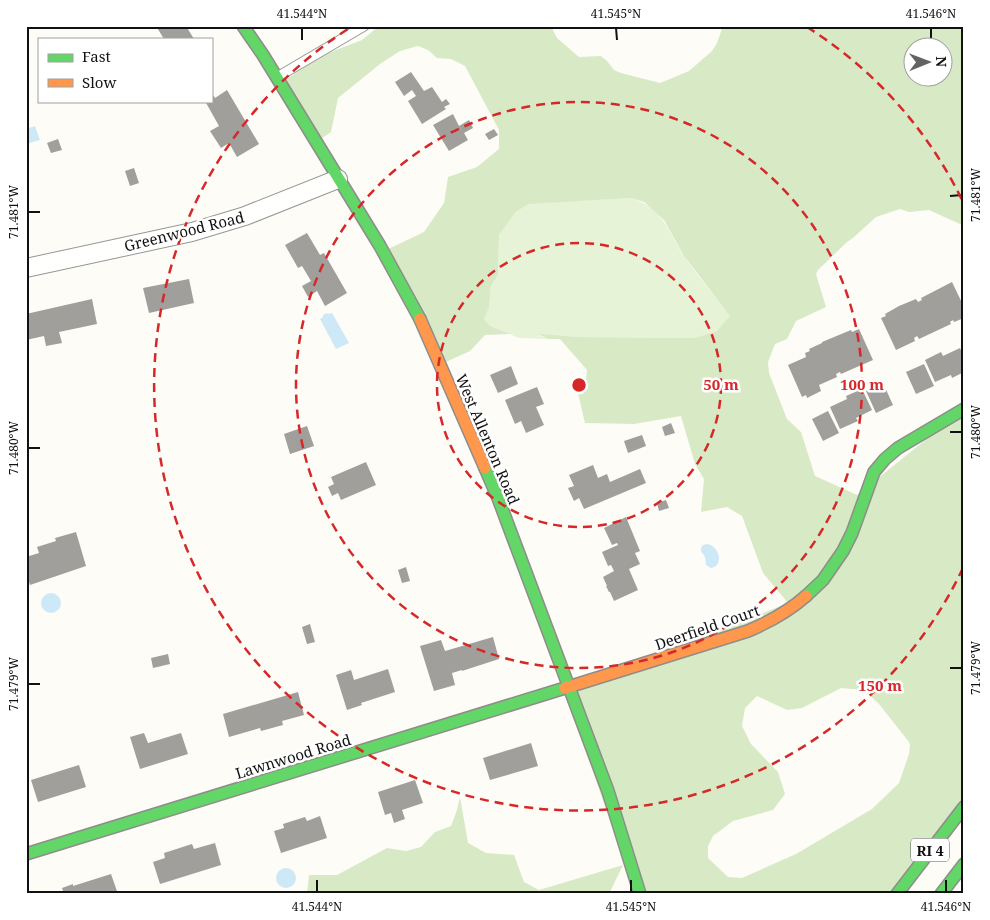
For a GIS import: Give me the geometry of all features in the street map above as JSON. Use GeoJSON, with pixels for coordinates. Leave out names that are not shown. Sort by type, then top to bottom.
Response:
{"type":"FeatureCollection","features":[{"type":"Feature","properties":{"kind":"main road","name":"West Allenton Road"},"geometry":{"type":"LineString","coordinates":[[243,26],[380,246],[418,315],[498,498],[608,791],[640,894]]}},
{"type":"Feature","properties":{"kind":"main road","name":"Deerfield Court"},"geometry":{"type":"LineString","coordinates":[[569,687],[748,631],[773,620],[795,606],[823,580],[843,551],[852,533],[874,472],[885,459],[898,448],[964,409]]}},
{"type":"Feature","properties":{"kind":"main road","name":"Lawnwood Road"},"geometry":{"type":"LineString","coordinates":[[26,854],[569,687]]}},
{"type":"Feature","properties":{"kind":"main road","name":"RI 4"},"geometry":{"type":"LineString","coordinates":[[897,894],[964,807]]}},
{"type":"Feature","properties":{"kind":"main road","name":"RI 4"},"geometry":{"type":"LineString","coordinates":[[941,894],[964,864]]}},
{"type":"Feature","properties":{"kind":"street","name":"Greenwood Road"},"geometry":{"type":"LineString","coordinates":[[26,268],[192,232],[245,216],[338,179]]}},
{"type":"Feature","properties":{"kind":"lane"},"geometry":{"type":"LineString","coordinates":[[276,77],[364,26]]}},
{"type":"Feature","properties":{"kind":"green space"},"geometry":{"type":"Polygon","coordinates":[[[379,26],[551,26],[557,38],[579,57],[601,56],[614,70],[660,83],[689,71],[712,51],[723,26],[964,26],[964,234],[962,225],[929,210],[909,212],[900,209],[876,217],[818,270],[816,274],[826,307],[796,321],[787,339],[775,344],[768,362],[769,373],[787,419],[801,432],[815,476],[857,495],[964,409],[964,806],[896,894],[636,894],[565,693],[788,603],[763,573],[742,516],[727,507],[701,512],[704,479],[695,464],[681,416],[634,424],[585,423],[577,389],[586,380],[587,370],[560,339],[548,339],[538,334],[580,337],[694,338],[717,331],[730,316],[684,256],[664,220],[644,202],[631,198],[528,204],[516,212],[499,235],[498,275],[491,286],[489,308],[484,319],[490,326],[510,334],[485,335],[470,351],[435,367],[382,252],[424,232],[444,203],[448,177],[477,167],[499,149],[499,130],[465,66],[451,59],[437,58],[428,50],[418,46],[400,51],[380,64],[338,98],[331,132],[312,145],[278,85],[323,55],[362,40],[379,26]],[[841,688],[802,708],[787,710],[757,696],[745,708],[742,726],[751,744],[778,772],[785,794],[773,810],[733,821],[713,836],[708,846],[708,858],[728,877],[742,878],[796,854],[872,809],[899,783],[909,754],[909,742],[879,704],[864,690],[841,688]]]}},
{"type":"Feature","properties":{"kind":"green space"},"geometry":{"type":"Polygon","coordinates":[[[631,198],[651,208],[664,221],[689,264],[731,317],[717,331],[694,338],[539,335],[548,339],[519,338],[490,326],[484,319],[489,308],[491,286],[498,275],[499,235],[516,212],[528,203],[631,198]]]}},
{"type":"Feature","properties":{"kind":"green space"},"geometry":{"type":"Polygon","coordinates":[[[460,797],[468,843],[486,853],[514,855],[524,882],[539,890],[623,865],[609,894],[307,894],[309,875],[337,875],[387,848],[406,851],[421,847],[435,832],[451,826],[460,797]]]}},
{"type":"Feature","properties":{"kind":"water"},"geometry":{"type":"Polygon","coordinates":[[[35,126],[40,140],[26,144],[26,129],[35,126]]]}},
{"type":"Feature","properties":{"kind":"water"},"geometry":{"type":"Polygon","coordinates":[[[327,313],[332,313],[349,343],[336,349],[320,319],[327,313]]]}},
{"type":"Feature","properties":{"kind":"water"},"geometry":{"type":"Polygon","coordinates":[[[707,544],[715,548],[719,556],[718,564],[711,568],[706,565],[705,557],[701,551],[703,545],[707,544]]]}},
{"type":"Feature","properties":{"kind":"water"},"geometry":{"type":"Polygon","coordinates":[[[51,593],[58,596],[61,603],[58,610],[51,613],[44,610],[41,603],[44,596],[51,593]]]}},
{"type":"Feature","properties":{"kind":"water"},"geometry":{"type":"Polygon","coordinates":[[[282,868],[290,868],[296,874],[296,882],[290,888],[282,888],[276,882],[276,874],[282,868]]]}},
{"type":"Feature","properties":{"kind":"building"},"geometry":{"type":"Polygon","coordinates":[[[156,26],[186,26],[193,38],[163,38],[156,26]]]}},
{"type":"Feature","properties":{"kind":"building"},"geometry":{"type":"Polygon","coordinates":[[[411,72],[424,91],[432,87],[442,102],[446,99],[450,104],[444,107],[446,109],[422,124],[408,101],[416,96],[412,90],[404,96],[395,82],[411,72]]]}},
{"type":"Feature","properties":{"kind":"building"},"geometry":{"type":"Polygon","coordinates":[[[227,90],[259,144],[237,157],[229,143],[221,148],[210,131],[219,126],[206,102],[212,102],[212,94],[215,98],[227,90]]]}},
{"type":"Feature","properties":{"kind":"building"},"geometry":{"type":"Polygon","coordinates":[[[453,114],[459,126],[469,120],[473,128],[464,133],[468,140],[449,151],[433,125],[453,114]]]}},
{"type":"Feature","properties":{"kind":"building"},"geometry":{"type":"Polygon","coordinates":[[[494,129],[498,135],[489,140],[485,134],[494,129]]]}},
{"type":"Feature","properties":{"kind":"building"},"geometry":{"type":"Polygon","coordinates":[[[58,139],[62,150],[51,153],[47,143],[58,139]]]}},
{"type":"Feature","properties":{"kind":"building"},"geometry":{"type":"Polygon","coordinates":[[[134,168],[139,183],[130,186],[125,171],[134,168]]]}},
{"type":"Feature","properties":{"kind":"building"},"geometry":{"type":"Polygon","coordinates":[[[307,233],[320,255],[324,253],[347,293],[325,306],[317,291],[308,297],[302,286],[311,281],[302,266],[298,268],[285,245],[307,233]]]}},
{"type":"Feature","properties":{"kind":"building"},"geometry":{"type":"Polygon","coordinates":[[[189,279],[194,303],[149,313],[143,288],[189,279]]]}},
{"type":"Feature","properties":{"kind":"building"},"geometry":{"type":"Polygon","coordinates":[[[952,282],[964,307],[964,318],[954,322],[953,320],[950,322],[951,324],[919,339],[917,336],[914,338],[915,341],[896,350],[881,318],[899,306],[916,299],[918,302],[922,300],[921,298],[952,282]]]}},
{"type":"Feature","properties":{"kind":"building"},"geometry":{"type":"Polygon","coordinates":[[[92,299],[97,324],[59,332],[62,343],[46,346],[44,336],[26,340],[26,314],[92,299]]]}},
{"type":"Feature","properties":{"kind":"building"},"geometry":{"type":"Polygon","coordinates":[[[859,329],[873,360],[841,374],[840,372],[836,374],[837,377],[819,385],[821,391],[807,398],[806,395],[802,397],[788,365],[806,357],[805,353],[810,351],[809,349],[822,342],[851,330],[852,332],[859,329]]]}},
{"type":"Feature","properties":{"kind":"building"},"geometry":{"type":"Polygon","coordinates":[[[960,348],[964,357],[964,372],[952,378],[951,375],[935,382],[925,360],[941,352],[943,356],[960,348]]]}},
{"type":"Feature","properties":{"kind":"building"},"geometry":{"type":"Polygon","coordinates":[[[924,364],[934,386],[916,394],[906,372],[924,364]]]}},
{"type":"Feature","properties":{"kind":"building"},"geometry":{"type":"Polygon","coordinates":[[[511,366],[518,384],[498,393],[490,375],[511,366]]]}},
{"type":"Feature","properties":{"kind":"building"},"geometry":{"type":"Polygon","coordinates":[[[883,383],[893,405],[876,413],[866,391],[883,383]]]}},
{"type":"Feature","properties":{"kind":"building"},"geometry":{"type":"Polygon","coordinates":[[[537,387],[544,404],[536,407],[544,425],[526,433],[521,421],[515,424],[505,400],[537,387]]]}},
{"type":"Feature","properties":{"kind":"building"},"geometry":{"type":"Polygon","coordinates":[[[862,389],[872,410],[856,418],[858,421],[840,429],[830,407],[847,399],[846,396],[862,389]]]}},
{"type":"Feature","properties":{"kind":"building"},"geometry":{"type":"Polygon","coordinates":[[[828,411],[839,433],[823,441],[812,419],[828,411]]]}},
{"type":"Feature","properties":{"kind":"building"},"geometry":{"type":"Polygon","coordinates":[[[671,423],[675,433],[665,436],[662,427],[671,423]]]}},
{"type":"Feature","properties":{"kind":"building"},"geometry":{"type":"Polygon","coordinates":[[[307,426],[314,446],[290,454],[284,434],[307,426]]]}},
{"type":"Feature","properties":{"kind":"building"},"geometry":{"type":"Polygon","coordinates":[[[642,435],[646,446],[628,453],[624,441],[642,435]]]}},
{"type":"Feature","properties":{"kind":"building"},"geometry":{"type":"Polygon","coordinates":[[[366,462],[376,485],[341,500],[338,493],[332,496],[328,487],[334,484],[331,477],[366,462]]]}},
{"type":"Feature","properties":{"kind":"building"},"geometry":{"type":"Polygon","coordinates":[[[593,465],[598,478],[607,474],[610,482],[640,469],[646,483],[584,509],[579,498],[574,501],[568,488],[574,486],[569,475],[593,465]]]}},
{"type":"Feature","properties":{"kind":"building"},"geometry":{"type":"Polygon","coordinates":[[[666,500],[669,508],[659,511],[657,503],[666,500]]]}},
{"type":"Feature","properties":{"kind":"building"},"geometry":{"type":"Polygon","coordinates":[[[626,517],[640,551],[635,553],[640,564],[629,569],[638,590],[614,601],[603,577],[614,571],[611,565],[608,566],[602,552],[618,545],[617,543],[612,545],[604,528],[626,517]]]}},
{"type":"Feature","properties":{"kind":"building"},"geometry":{"type":"Polygon","coordinates":[[[76,532],[86,566],[30,585],[26,572],[26,557],[39,553],[37,547],[56,541],[55,538],[76,532]]]}},
{"type":"Feature","properties":{"kind":"building"},"geometry":{"type":"Polygon","coordinates":[[[406,567],[410,581],[402,583],[398,570],[406,567]]]}},
{"type":"Feature","properties":{"kind":"building"},"geometry":{"type":"Polygon","coordinates":[[[310,624],[315,642],[307,644],[302,627],[310,624]]]}},
{"type":"Feature","properties":{"kind":"building"},"geometry":{"type":"Polygon","coordinates":[[[493,637],[499,659],[452,673],[455,685],[434,691],[420,646],[441,640],[445,651],[493,637]]]}},
{"type":"Feature","properties":{"kind":"building"},"geometry":{"type":"Polygon","coordinates":[[[168,654],[170,664],[153,668],[151,658],[168,654]]]}},
{"type":"Feature","properties":{"kind":"building"},"geometry":{"type":"Polygon","coordinates":[[[388,669],[395,692],[361,703],[362,705],[347,710],[336,675],[351,670],[354,680],[388,669]]]}},
{"type":"Feature","properties":{"kind":"building"},"geometry":{"type":"Polygon","coordinates":[[[298,692],[304,715],[282,721],[283,725],[261,731],[260,728],[229,737],[223,714],[298,692]]]}},
{"type":"Feature","properties":{"kind":"building"},"geometry":{"type":"Polygon","coordinates":[[[144,733],[148,743],[181,733],[188,754],[140,769],[130,737],[144,733]]]}},
{"type":"Feature","properties":{"kind":"building"},"geometry":{"type":"Polygon","coordinates":[[[531,743],[538,766],[490,780],[483,758],[531,743]]]}},
{"type":"Feature","properties":{"kind":"building"},"geometry":{"type":"Polygon","coordinates":[[[79,765],[86,787],[38,802],[31,780],[79,765]]]}},
{"type":"Feature","properties":{"kind":"building"},"geometry":{"type":"Polygon","coordinates":[[[415,780],[423,803],[402,810],[405,819],[394,823],[391,813],[385,815],[378,792],[415,780]]]}},
{"type":"Feature","properties":{"kind":"building"},"geometry":{"type":"Polygon","coordinates":[[[320,816],[327,838],[281,853],[274,831],[284,828],[283,824],[305,817],[307,821],[320,816]]]}},
{"type":"Feature","properties":{"kind":"building"},"geometry":{"type":"Polygon","coordinates":[[[215,843],[221,865],[160,884],[153,862],[165,858],[164,853],[192,844],[194,849],[215,843]]]}},
{"type":"Feature","properties":{"kind":"building"},"geometry":{"type":"Polygon","coordinates":[[[111,874],[118,894],[64,894],[62,888],[111,874]]]}},
{"type":"Feature","properties":{"kind":"traffic: fast"},"geometry":{"type":"LineString","coordinates":[[243,26],[263,55],[380,246],[420,319]]}},
{"type":"Feature","properties":{"kind":"traffic: fast"},"geometry":{"type":"LineString","coordinates":[[806,596],[823,580],[843,551],[852,533],[874,472],[898,448],[964,409]]}},
{"type":"Feature","properties":{"kind":"traffic: fast"},"geometry":{"type":"LineString","coordinates":[[485,468],[608,791],[640,894]]}},
{"type":"Feature","properties":{"kind":"traffic: fast"},"geometry":{"type":"LineString","coordinates":[[26,854],[565,688]]}},
{"type":"Feature","properties":{"kind":"traffic: fast"},"geometry":{"type":"LineString","coordinates":[[897,894],[964,807]]}},
{"type":"Feature","properties":{"kind":"traffic: fast"},"geometry":{"type":"LineString","coordinates":[[941,894],[964,864]]}},
{"type":"Feature","properties":{"kind":"traffic: slow"},"geometry":{"type":"LineString","coordinates":[[420,319],[485,468]]}},
{"type":"Feature","properties":{"kind":"traffic: slow"},"geometry":{"type":"LineString","coordinates":[[565,688],[748,631],[778,616],[806,596]]}}]}
